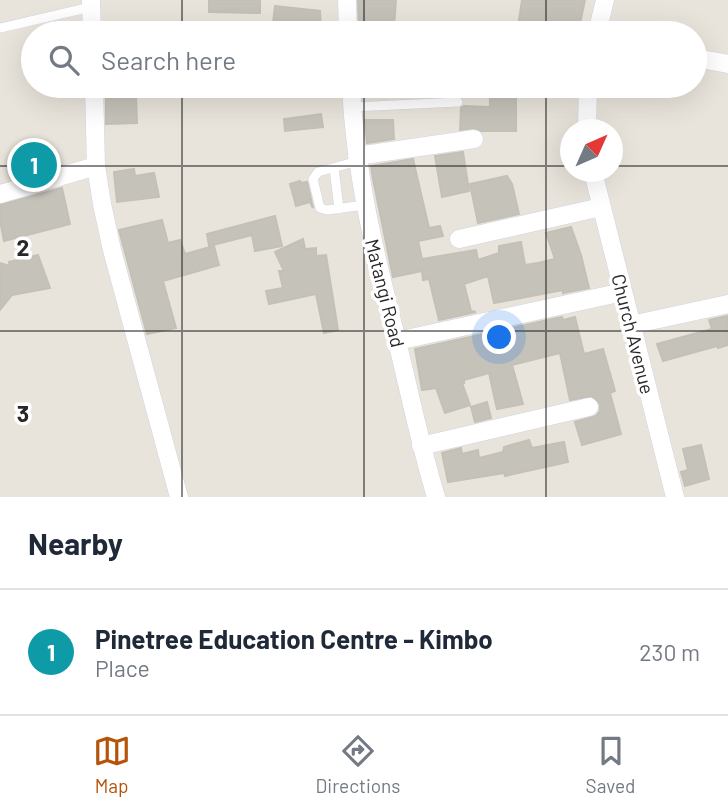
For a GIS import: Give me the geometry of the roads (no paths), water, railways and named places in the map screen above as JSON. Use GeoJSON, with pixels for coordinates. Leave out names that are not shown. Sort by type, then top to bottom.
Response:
{"type":"FeatureCollection","features":[{"type":"Feature","properties":{"kind":"street"},"geometry":{"type":"LineString","coordinates":[[347,0],[348,21]]}},
{"type":"Feature","properties":{"kind":"street"},"geometry":{"type":"LineString","coordinates":[[600,21],[605,0]]}},
{"type":"Feature","properties":{"kind":"street"},"geometry":{"type":"LineString","coordinates":[[91,3],[92,21]]}},
{"type":"Feature","properties":{"kind":"street"},"geometry":{"type":"LineString","coordinates":[[707,60],[728,64]]}},
{"type":"Feature","properties":{"kind":"street"},"geometry":{"type":"LineString","coordinates":[[94,98],[96,166],[112,250],[180,497]]}},
{"type":"Feature","properties":{"kind":"street","name":"Matangi Road"},"geometry":{"type":"LineString","coordinates":[[352,98],[365,205],[421,446],[436,497]]}},
{"type":"Feature","properties":{"kind":"street"},"geometry":{"type":"LineString","coordinates":[[587,119],[588,98]]}},
{"type":"Feature","properties":{"kind":"street"},"geometry":{"type":"LineString","coordinates":[[358,158],[474,139]]}},
{"type":"Feature","properties":{"kind":"street"},"geometry":{"type":"LineString","coordinates":[[0,194],[96,166]]}},
{"type":"Feature","properties":{"kind":"street","name":"Church Avenue"},"geometry":{"type":"LineString","coordinates":[[595,182],[675,497]]}},
{"type":"Feature","properties":{"kind":"street"},"geometry":{"type":"LineString","coordinates":[[459,239],[601,207]]}},
{"type":"Feature","properties":{"kind":"street"},"geometry":{"type":"LineString","coordinates":[[397,341],[623,292]]}},
{"type":"Feature","properties":{"kind":"street"},"geometry":{"type":"LineString","coordinates":[[631,325],[728,304]]}},
{"type":"Feature","properties":{"kind":"street"},"geometry":{"type":"LineString","coordinates":[[421,446],[589,407]]}},
{"type":"Feature","properties":{"kind":"lane"},"geometry":{"type":"LineString","coordinates":[[25,21],[91,3]]}},
{"type":"Feature","properties":{"kind":"lane"},"geometry":{"type":"LineString","coordinates":[[0,28],[21,22]]}},
{"type":"Feature","properties":{"kind":"lane"},"geometry":{"type":"LineString","coordinates":[[352,107],[458,102]]}},
{"type":"Feature","properties":{"kind":"lane"},"geometry":{"type":"LineString","coordinates":[[358,158],[318,172],[313,178],[320,208],[327,210],[365,205]]}},
{"type":"Feature","properties":{"kind":"lane"},"geometry":{"type":"LineString","coordinates":[[334,168],[339,209]]}},
{"type":"Feature","properties":{"kind":"place","name":"Pinetree Education Centre - Kimbo"},"geometry":{"type":"Point","coordinates":[34,165]}}]}
